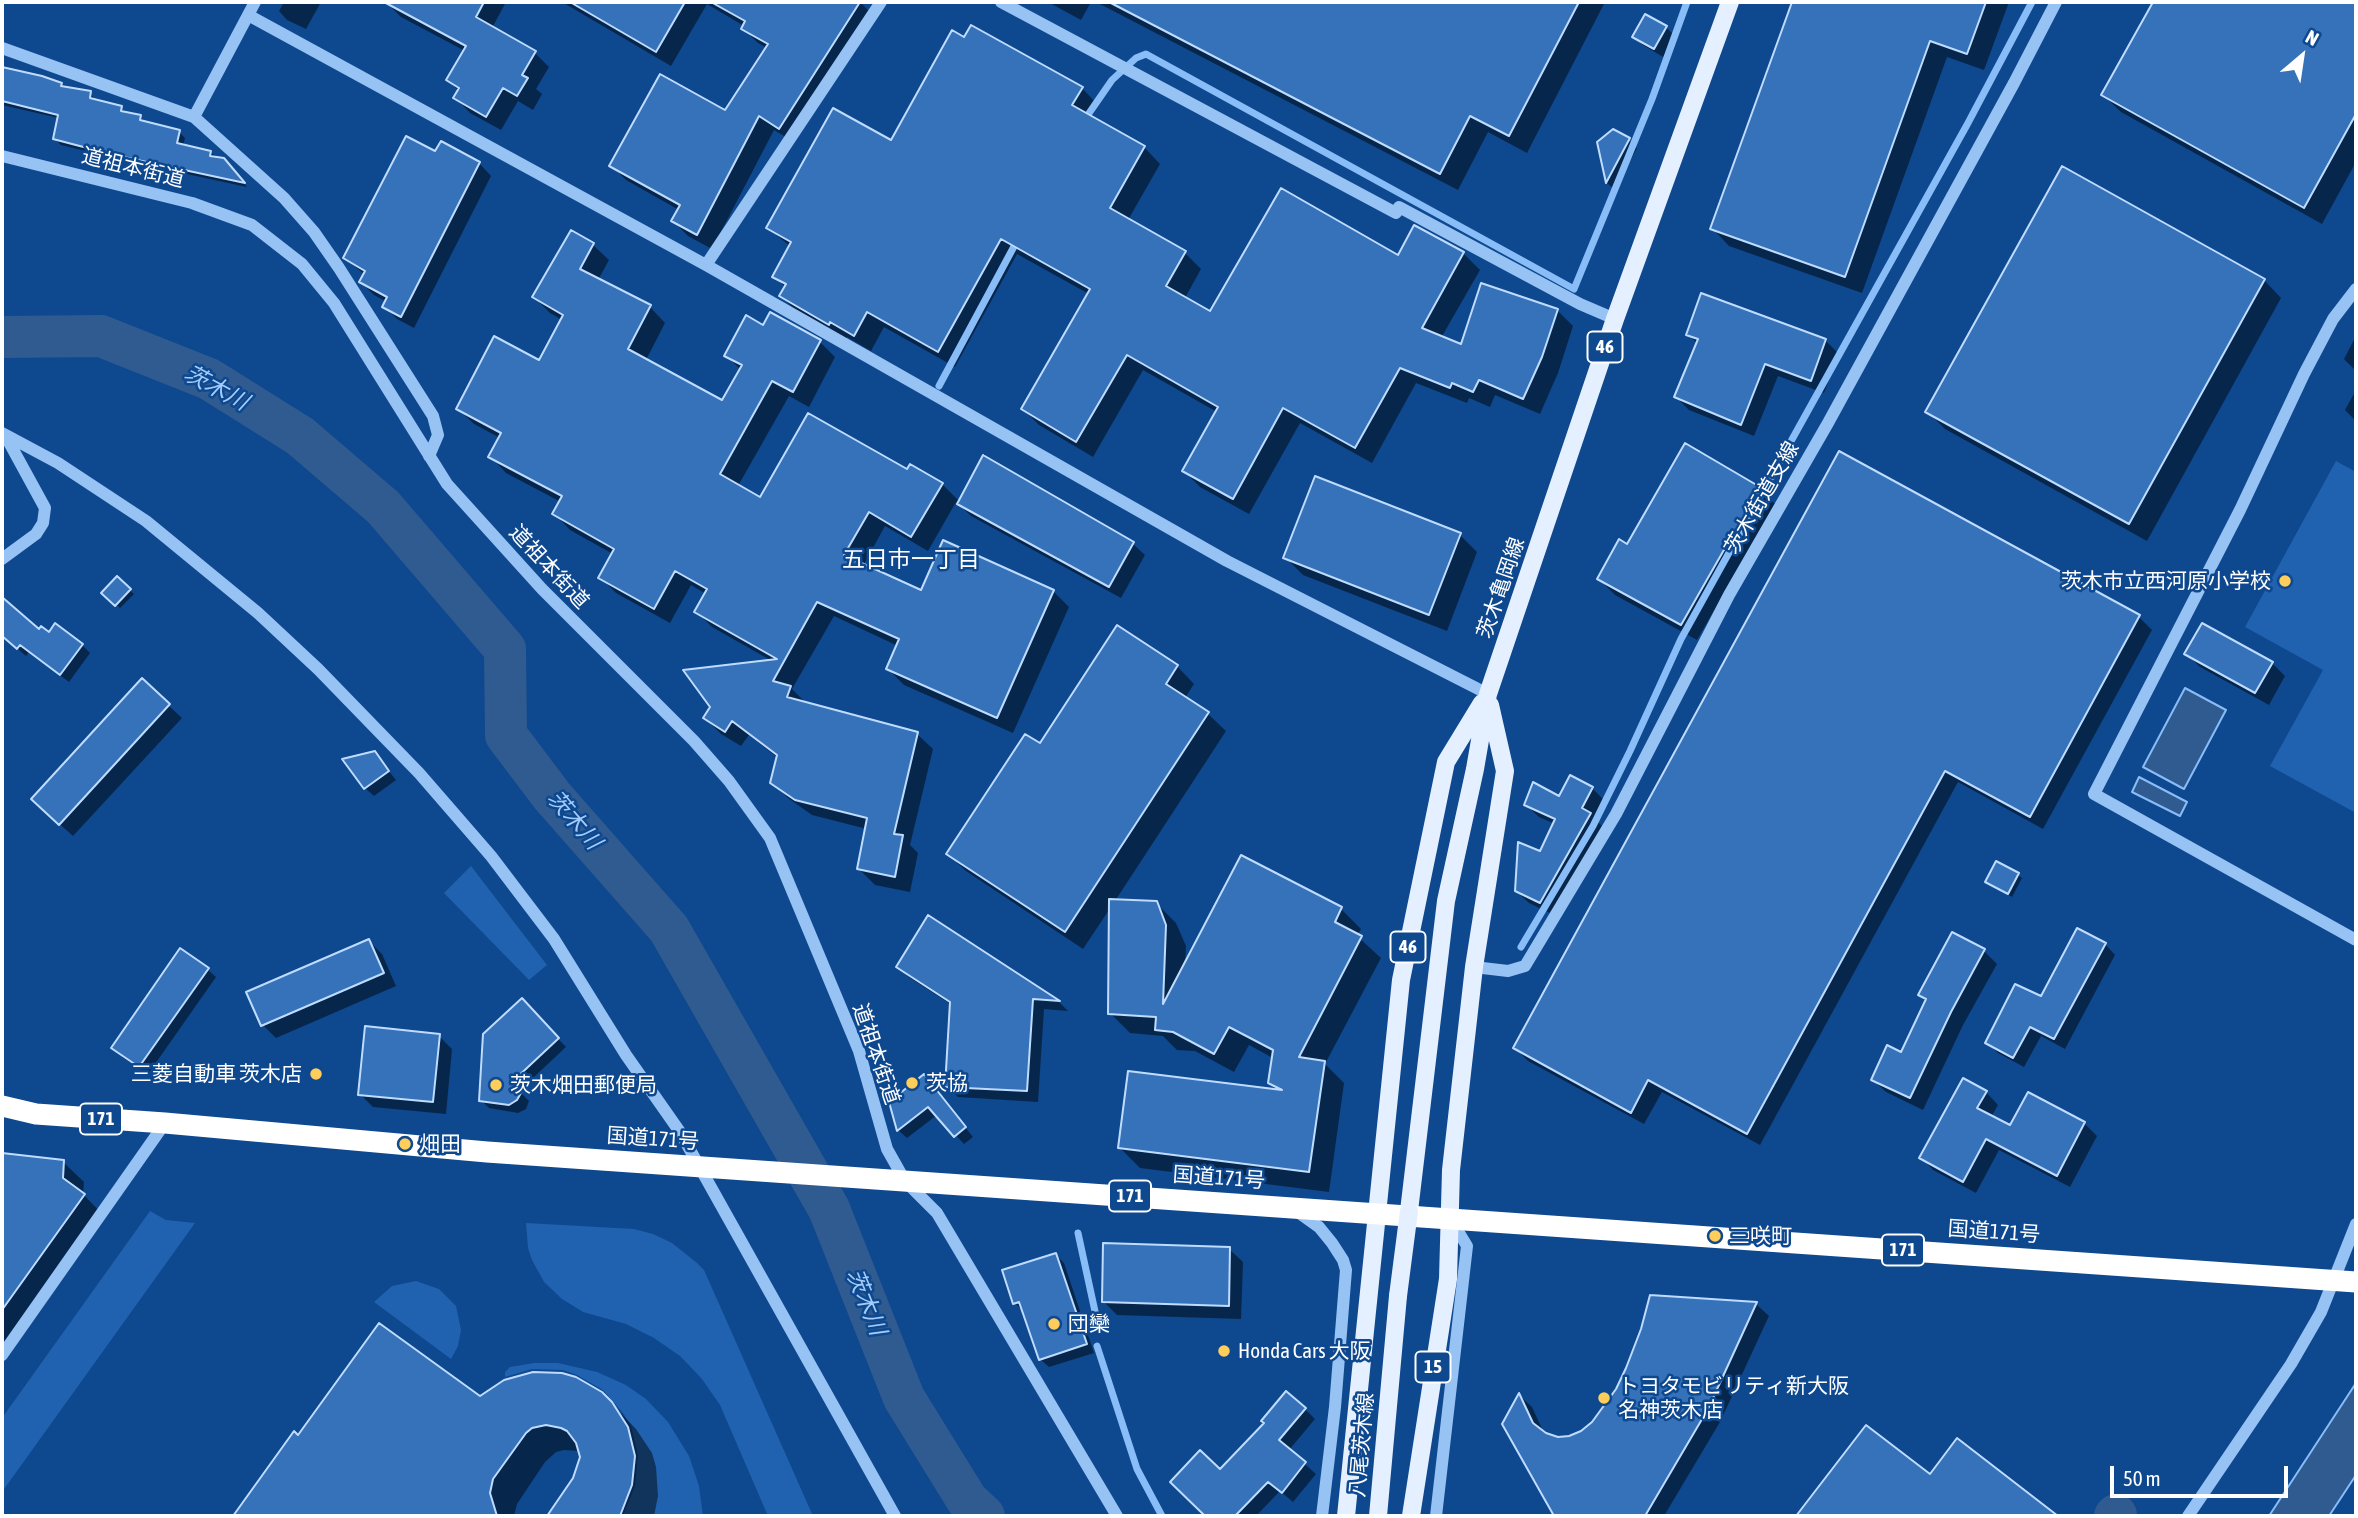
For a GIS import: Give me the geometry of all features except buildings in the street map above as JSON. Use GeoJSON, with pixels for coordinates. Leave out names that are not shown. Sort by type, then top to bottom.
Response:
{"type":"FeatureCollection","features":[{"type":"Feature","properties":{"kind":"highway","name":"国道171号"},"geometry":{"type":"LineString","coordinates":[[2,1106],[36,1114]]}},
{"type":"Feature","properties":{"kind":"highway","name":"国道171号"},"geometry":{"type":"LineString","coordinates":[[2,1116],[36,1114],[165,1123],[488,1152],[2356,1282]]}},
{"type":"Feature","properties":{"kind":"main road","name":"茨木亀岡線"},"geometry":{"type":"LineString","coordinates":[[1409,1211],[1446,901],[1475,769],[1488,694],[1615,319],[1730,2]]}},
{"type":"Feature","properties":{"kind":"main road"},"geometry":{"type":"LineString","coordinates":[[1450,1218],[1451,1170],[1474,967],[1505,771],[1488,694]]}},
{"type":"Feature","properties":{"kind":"main road","name":"46"},"geometry":{"type":"LineString","coordinates":[[1376,1213],[1401,980],[1446,762],[1488,694]]}},
{"type":"Feature","properties":{"kind":"main road","name":"八尾茨木線"},"geometry":{"type":"LineString","coordinates":[[1378,1516],[1398,1296],[1409,1211]]}},
{"type":"Feature","properties":{"kind":"main road"},"geometry":{"type":"LineString","coordinates":[[1346,1516],[1376,1213]]}},
{"type":"Feature","properties":{"kind":"main road","name":"15"},"geometry":{"type":"LineString","coordinates":[[1411,1516],[1447,1292],[1450,1218]]}},
{"type":"Feature","properties":{"kind":"street"},"geometry":{"type":"LineString","coordinates":[[194,117],[255,2]]}},
{"type":"Feature","properties":{"kind":"street"},"geometry":{"type":"LineString","coordinates":[[706,265],[881,2]]}},
{"type":"Feature","properties":{"kind":"street"},"geometry":{"type":"LineString","coordinates":[[1001,2],[1396,213],[1399,207],[1580,304],[1615,319]]}},
{"type":"Feature","properties":{"kind":"street","name":"茨木街道支線"},"geometry":{"type":"LineString","coordinates":[[1474,967],[1508,971],[1525,966],[1539,943],[1616,814],[1729,595],[1828,423],[2056,2]]}},
{"type":"Feature","properties":{"kind":"street"},"geometry":{"type":"LineString","coordinates":[[247,15],[706,265],[1227,561],[1488,694]]}},
{"type":"Feature","properties":{"kind":"street"},"geometry":{"type":"LineString","coordinates":[[2,48],[194,117],[284,198],[314,232],[339,268],[433,416],[438,435],[429,456]]}},
{"type":"Feature","properties":{"kind":"street","name":"道祖本街道"},"geometry":{"type":"LineString","coordinates":[[2,156],[192,203],[252,225],[302,264],[334,303],[447,484],[542,589],[694,741],[729,780],[770,838],[859,1051],[887,1149],[905,1181],[937,1213],[1117,1516]]}},
{"type":"Feature","properties":{"kind":"street"},"geometry":{"type":"LineString","coordinates":[[2356,289],[2333,319],[2304,374],[2240,510],[2094,794],[2356,940]]}},
{"type":"Feature","properties":{"kind":"street"},"geometry":{"type":"LineString","coordinates":[[2,559],[36,534],[43,523],[45,508],[3,434]]}},
{"type":"Feature","properties":{"kind":"street"},"geometry":{"type":"LineString","coordinates":[[3,434],[58,463],[146,521],[258,613],[318,669],[419,773],[491,856],[554,939],[626,1055],[680,1132],[895,1516]]}},
{"type":"Feature","properties":{"kind":"street"},"geometry":{"type":"LineString","coordinates":[[2,1355],[165,1123]]}},
{"type":"Feature","properties":{"kind":"street"},"geometry":{"type":"LineString","coordinates":[[1292,1208],[1326,1235],[1343,1260],[1346,1270],[1335,1407],[1322,1516]]}},
{"type":"Feature","properties":{"kind":"street"},"geometry":{"type":"LineString","coordinates":[[1436,1516],[1467,1246],[1450,1218]]}},
{"type":"Feature","properties":{"kind":"street"},"geometry":{"type":"LineString","coordinates":[[2188,1516],[2291,1364],[2321,1312],[2356,1224]]}},
{"type":"Feature","properties":{"kind":"shaded area"},"geometry":{"type":"Polygon","coordinates":[[[2336,461],[2356,472],[2356,813],[2270,766],[2323,670],[2245,627],[2336,461]]]}},
{"type":"Feature","properties":{"kind":"shaded area"},"geometry":{"type":"Polygon","coordinates":[[[2185,688],[2226,710],[2184,789],[2143,767],[2185,688]]]}},
{"type":"Feature","properties":{"kind":"shaded area"},"geometry":{"type":"Polygon","coordinates":[[[2139,777],[2187,802],[2180,816],[2132,792],[2139,777]]]}},
{"type":"Feature","properties":{"kind":"shaded area"},"geometry":{"type":"Polygon","coordinates":[[[471,866],[547,965],[529,980],[444,893],[471,866]]]}},
{"type":"Feature","properties":{"kind":"shaded area"},"geometry":{"type":"Polygon","coordinates":[[[150,1211],[166,1220],[195,1223],[2,1492],[2,1418],[150,1211]]]}},
{"type":"Feature","properties":{"kind":"shaded area"},"geometry":{"type":"Polygon","coordinates":[[[526,1223],[634,1229],[653,1234],[672,1243],[704,1270],[813,1516],[768,1516],[720,1405],[702,1379],[680,1356],[654,1338],[626,1324],[583,1312],[562,1299],[544,1282],[532,1260],[526,1223]]]}},
{"type":"Feature","properties":{"kind":"shaded area"},"geometry":{"type":"Polygon","coordinates":[[[416,1281],[439,1289],[456,1306],[461,1330],[458,1346],[451,1359],[374,1302],[392,1286],[416,1281]]]}},
{"type":"Feature","properties":{"kind":"shaded area"},"geometry":{"type":"Polygon","coordinates":[[[558,1363],[597,1372],[626,1385],[646,1399],[668,1422],[689,1456],[699,1486],[703,1516],[623,1516],[635,1486],[638,1455],[631,1426],[603,1390],[577,1375],[563,1370],[532,1369],[505,1377],[505,1372],[510,1367],[558,1363]]]}},
{"type":"Feature","properties":{"kind":"shaded area"},"geometry":{"type":"Polygon","coordinates":[[[2356,1383],[2356,1475],[2329,1516],[2269,1516],[2356,1383]]]}},
{"type":"Feature","properties":{"kind":"waterway"},"geometry":{"type":"LineString","coordinates":[[1083,122],[1112,80],[1136,58],[1146,54],[1574,289],[1652,99],[1687,2]]}},
{"type":"Feature","properties":{"kind":"waterway"},"geometry":{"type":"LineString","coordinates":[[1521,947],[1593,826],[1681,639],[1968,123],[2032,2]]}},
{"type":"Feature","properties":{"kind":"waterway"},"geometry":{"type":"LineString","coordinates":[[939,386],[1018,239]]}},
{"type":"Feature","properties":{"kind":"waterway","name":"茨木川"},"geometry":{"type":"LineString","coordinates":[[2,337],[101,336],[209,379],[300,436],[383,507],[505,649],[506,735],[552,796],[669,929],[829,1209],[904,1398],[967,1500],[984,1516]]}},
{"type":"Feature","properties":{"kind":"waterway"},"geometry":{"type":"LineString","coordinates":[[1078,1233],[1096,1316]]}},
{"type":"Feature","properties":{"kind":"waterway"},"geometry":{"type":"LineString","coordinates":[[1097,1346],[1137,1469],[1162,1516]]}},
{"type":"Feature","properties":{"kind":"place","name":"茨木市立西河原小学校"},"geometry":{"type":"Point","coordinates":[2285,581]}},
{"type":"Feature","properties":{"kind":"place","name":"三菱自動車 茨木店"},"geometry":{"type":"Point","coordinates":[316,1074]}},
{"type":"Feature","properties":{"kind":"place","name":"茨協"},"geometry":{"type":"Point","coordinates":[912,1083]}},
{"type":"Feature","properties":{"kind":"place","name":"茨木畑田郵便局"},"geometry":{"type":"Point","coordinates":[496,1085]}},
{"type":"Feature","properties":{"kind":"place","name":"畑田"},"geometry":{"type":"Point","coordinates":[405,1144]}},
{"type":"Feature","properties":{"kind":"place","name":"三咲町"},"geometry":{"type":"Point","coordinates":[1715,1236]}},
{"type":"Feature","properties":{"kind":"place","name":"団欒"},"geometry":{"type":"Point","coordinates":[1054,1324]}},
{"type":"Feature","properties":{"kind":"place","name":"Honda Cars 大阪"},"geometry":{"type":"Point","coordinates":[1224,1351]}},
{"type":"Feature","properties":{"kind":"place","name":"トヨタモビリティ新大阪 名神茨木店"},"geometry":{"type":"Point","coordinates":[1604,1398]}},
{"type":"Feature","properties":{"kind":"district","name":"五日市一丁目"},"geometry":{"type":"Point","coordinates":[911,560]}}]}
